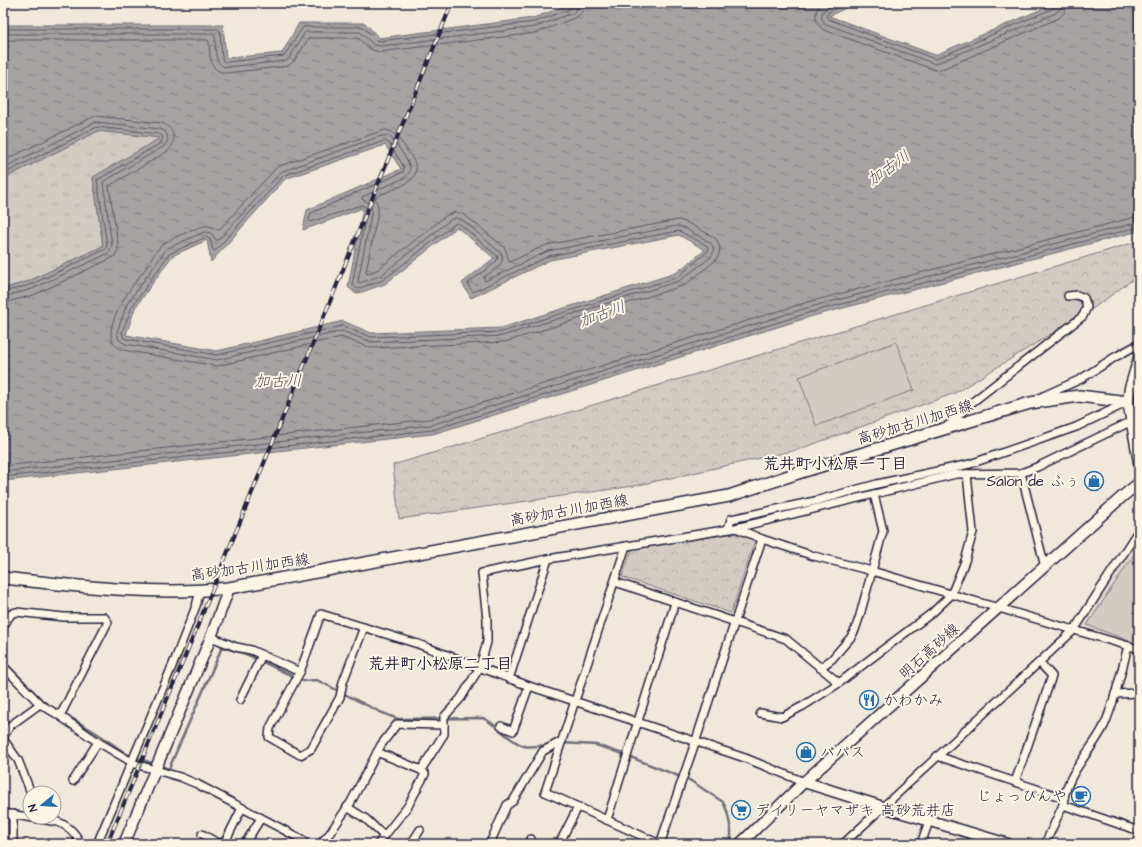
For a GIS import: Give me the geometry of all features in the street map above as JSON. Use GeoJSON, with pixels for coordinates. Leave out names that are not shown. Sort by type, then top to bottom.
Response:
{"type":"FeatureCollection","features":[{"type":"Feature","properties":{"kind":"main road"},"geometry":{"type":"LineString","coordinates":[[1139,358],[1134,373],[1128,402],[1137,436],[1139,462]]}},
{"type":"Feature","properties":{"kind":"main road","name":"高砂加古川加西線"},"geometry":{"type":"LineString","coordinates":[[3,578],[121,589],[200,591],[229,588],[729,496],[801,472],[1030,403],[1079,396],[1128,402]]}},
{"type":"Feature","properties":{"kind":"main road","name":"明石高砂線"},"geometry":{"type":"LineString","coordinates":[[740,844],[804,782],[1139,483]]}},
{"type":"Feature","properties":{"kind":"main road"},"geometry":{"type":"LineString","coordinates":[[124,844],[211,636],[229,588]]}},
{"type":"Feature","properties":{"kind":"main road"},"geometry":{"type":"LineString","coordinates":[[804,782],[1008,844]]}},
{"type":"Feature","properties":{"kind":"street"},"geometry":{"type":"LineString","coordinates":[[946,429],[970,404],[1083,316],[1086,307],[1084,298],[1077,295],[1068,296]]}},
{"type":"Feature","properties":{"kind":"street"},"geometry":{"type":"LineString","coordinates":[[1030,403],[1080,379],[1139,344]]}},
{"type":"Feature","properties":{"kind":"street"},"geometry":{"type":"LineString","coordinates":[[732,529],[731,519],[815,501],[876,484],[970,464],[1076,427],[1128,402]]}},
{"type":"Feature","properties":{"kind":"street"},"geometry":{"type":"LineString","coordinates":[[421,770],[444,734],[444,717],[461,698],[480,667],[487,642],[487,620],[482,573],[548,559],[732,529],[956,474],[1020,473],[1044,464],[1132,421]]}},
{"type":"Feature","properties":{"kind":"street"},"geometry":{"type":"LineString","coordinates":[[1020,473],[1045,567]]}},
{"type":"Feature","properties":{"kind":"street"},"geometry":{"type":"LineString","coordinates":[[760,713],[782,717],[839,684],[932,613],[951,595],[965,561],[973,532],[967,474]]}},
{"type":"Feature","properties":{"kind":"street"},"geometry":{"type":"LineString","coordinates":[[820,668],[832,659],[851,637],[855,630],[883,531],[874,494]]}},
{"type":"Feature","properties":{"kind":"street"},"geometry":{"type":"LineString","coordinates":[[732,529],[814,556],[872,571],[1139,650]]}},
{"type":"Feature","properties":{"kind":"street"},"geometry":{"type":"LineString","coordinates":[[843,844],[1074,630],[1136,534],[1139,534]]}},
{"type":"Feature","properties":{"kind":"street"},"geometry":{"type":"LineString","coordinates":[[626,546],[545,792],[660,844],[696,743],[762,539]]}},
{"type":"Feature","properties":{"kind":"street"},"geometry":{"type":"LineString","coordinates":[[509,678],[548,559]]}},
{"type":"Feature","properties":{"kind":"street"},"geometry":{"type":"LineString","coordinates":[[615,582],[786,639],[839,684]]}},
{"type":"Feature","properties":{"kind":"street"},"geometry":{"type":"LineString","coordinates":[[97,844],[190,621],[200,591]]}},
{"type":"Feature","properties":{"kind":"street"},"geometry":{"type":"LineString","coordinates":[[607,820],[675,603]]}},
{"type":"Feature","properties":{"kind":"street"},"geometry":{"type":"LineString","coordinates":[[3,627],[11,614],[16,612],[64,617],[104,617],[108,622],[60,716]]}},
{"type":"Feature","properties":{"kind":"street"},"geometry":{"type":"LineString","coordinates":[[364,627],[343,682],[340,697],[311,749],[300,755],[269,737],[270,728],[300,672],[321,614],[364,627],[418,644],[528,686],[745,758],[804,782]]}},
{"type":"Feature","properties":{"kind":"street"},"geometry":{"type":"LineString","coordinates":[[211,636],[236,647],[251,650],[300,672]]}},
{"type":"Feature","properties":{"kind":"street"},"geometry":{"type":"LineString","coordinates":[[1045,844],[1074,772],[1104,726],[1115,694],[1128,646]]}},
{"type":"Feature","properties":{"kind":"street"},"geometry":{"type":"LineString","coordinates":[[240,700],[262,655]]}},
{"type":"Feature","properties":{"kind":"street"},"geometry":{"type":"LineString","coordinates":[[1015,782],[1052,676],[1040,663]]}},
{"type":"Feature","properties":{"kind":"street"},"geometry":{"type":"LineString","coordinates":[[3,666],[40,704],[132,763],[186,779],[305,843]]}},
{"type":"Feature","properties":{"kind":"street"},"geometry":{"type":"LineString","coordinates":[[501,726],[513,731],[528,686]]}},
{"type":"Feature","properties":{"kind":"street"},"geometry":{"type":"LineString","coordinates":[[1115,694],[1139,693]]}},
{"type":"Feature","properties":{"kind":"street"},"geometry":{"type":"LineString","coordinates":[[29,785],[27,774],[3,738],[11,725],[40,704]]}},
{"type":"Feature","properties":{"kind":"street"},"geometry":{"type":"LineString","coordinates":[[320,844],[330,833],[347,807],[376,752],[397,724],[444,724]]}},
{"type":"Feature","properties":{"kind":"street"},"geometry":{"type":"LineString","coordinates":[[491,844],[490,843],[507,805],[513,801],[543,751],[562,741]]}},
{"type":"Feature","properties":{"kind":"street"},"geometry":{"type":"LineString","coordinates":[[73,781],[98,742]]}},
{"type":"Feature","properties":{"kind":"street"},"geometry":{"type":"LineString","coordinates":[[376,752],[421,770],[425,774],[408,806],[378,844]]}},
{"type":"Feature","properties":{"kind":"street"},"geometry":{"type":"LineString","coordinates":[[937,756],[1015,782],[1139,830]]}},
{"type":"Feature","properties":{"kind":"street"},"geometry":{"type":"LineString","coordinates":[[347,807],[366,818],[384,836]]}},
{"type":"Feature","properties":{"kind":"street"},"geometry":{"type":"LineString","coordinates":[[559,844],[578,807]]}},
{"type":"Feature","properties":{"kind":"street"},"geometry":{"type":"LineString","coordinates":[[202,834],[218,843],[225,842],[242,808]]}},
{"type":"Feature","properties":{"kind":"street"},"geometry":{"type":"LineString","coordinates":[[3,813],[22,816]]}},
{"type":"Feature","properties":{"kind":"street"},"geometry":{"type":"LineString","coordinates":[[13,814],[13,844]]}},
{"type":"Feature","properties":{"kind":"street"},"geometry":{"type":"LineString","coordinates":[[246,842],[261,818]]}},
{"type":"Feature","properties":{"kind":"street"},"geometry":{"type":"LineString","coordinates":[[921,844],[929,821]]}},
{"type":"Feature","properties":{"kind":"street"},"geometry":{"type":"LineString","coordinates":[[62,824],[74,832],[81,844]]}},
{"type":"Feature","properties":{"kind":"street"},"geometry":{"type":"LineString","coordinates":[[411,844],[420,830]]}},
{"type":"Feature","properties":{"kind":"shaded area"},"geometry":{"type":"Polygon","coordinates":[[[1138,538],[1139,646],[1083,630],[1081,624],[1138,538]]]}},
{"type":"Feature","properties":{"kind":"green space"},"geometry":{"type":"Polygon","coordinates":[[[98,131],[161,138],[93,178],[103,246],[29,281],[3,289],[3,179],[98,131]]]}},
{"type":"Feature","properties":{"kind":"green space"},"geometry":{"type":"Polygon","coordinates":[[[1139,241],[1139,275],[1095,307],[955,393],[797,450],[634,486],[399,519],[393,465],[1139,241]]]}},
{"type":"Feature","properties":{"kind":"green space"},"geometry":{"type":"Polygon","coordinates":[[[896,342],[914,390],[816,426],[799,377],[896,342]]]}},
{"type":"Feature","properties":{"kind":"green space"},"geometry":{"type":"Polygon","coordinates":[[[734,533],[755,540],[731,613],[622,577],[632,549],[734,533]]]}},
{"type":"Feature","properties":{"kind":"green space"},"geometry":{"type":"Polygon","coordinates":[[[1139,547],[1139,632],[1132,642],[1087,625],[1139,547]]]}},
{"type":"Feature","properties":{"kind":"water","name":"加古川"},"geometry":{"type":"Polygon","coordinates":[[[574,3],[856,3],[829,16],[935,55],[1056,3],[1139,3],[1139,231],[813,316],[433,434],[3,481],[3,289],[29,281],[103,246],[93,177],[160,138],[98,131],[3,179],[3,25],[223,25],[226,58],[282,53],[299,23],[365,23],[379,38],[533,18],[574,3]],[[385,145],[285,179],[211,262],[207,240],[172,256],[135,308],[126,335],[217,351],[343,321],[371,333],[501,328],[676,273],[705,250],[679,235],[550,260],[471,298],[462,283],[494,258],[457,227],[385,284],[356,294],[348,287],[363,208],[303,230],[307,210],[401,169],[385,145]]]}},
{"type":"Feature","properties":{"kind":"waterway"},"geometry":{"type":"LineString","coordinates":[[160,766],[169,769],[222,647],[246,654],[303,681],[317,680],[380,712],[398,719],[483,718],[519,744],[530,747],[549,745]]}},
{"type":"Feature","properties":{"kind":"waterway"},"geometry":{"type":"LineString","coordinates":[[3,660],[46,704]]}},
{"type":"Feature","properties":{"kind":"waterway"},"geometry":{"type":"LineString","coordinates":[[70,717],[128,755],[155,764]]}},
{"type":"Feature","properties":{"kind":"waterway"},"geometry":{"type":"LineString","coordinates":[[562,743],[596,745],[691,781],[723,802],[727,811],[731,830],[731,844]]}},
{"type":"Feature","properties":{"kind":"railway"},"geometry":{"type":"LineString","coordinates":[[107,844],[452,3]]}},
{"type":"Feature","properties":{"kind":"place","name":"Salon de ふぅ"},"geometry":{"type":"Point","coordinates":[1094,481]}},
{"type":"Feature","properties":{"kind":"place","name":"かわかみ"},"geometry":{"type":"Point","coordinates":[869,700]}},
{"type":"Feature","properties":{"kind":"place","name":"パパス"},"geometry":{"type":"Point","coordinates":[806,752]}},
{"type":"Feature","properties":{"kind":"place","name":"じょっぴんや"},"geometry":{"type":"Point","coordinates":[1081,796]}},
{"type":"Feature","properties":{"kind":"place","name":"デイリーヤマザキ 高砂荒井店"},"geometry":{"type":"Point","coordinates":[741,810]}},
{"type":"Feature","properties":{"kind":"district","name":"荒井町小松原一丁目"},"geometry":{"type":"Point","coordinates":[835,463]}},
{"type":"Feature","properties":{"kind":"district","name":"荒井町小松原二丁目"},"geometry":{"type":"Point","coordinates":[440,663]}}]}
